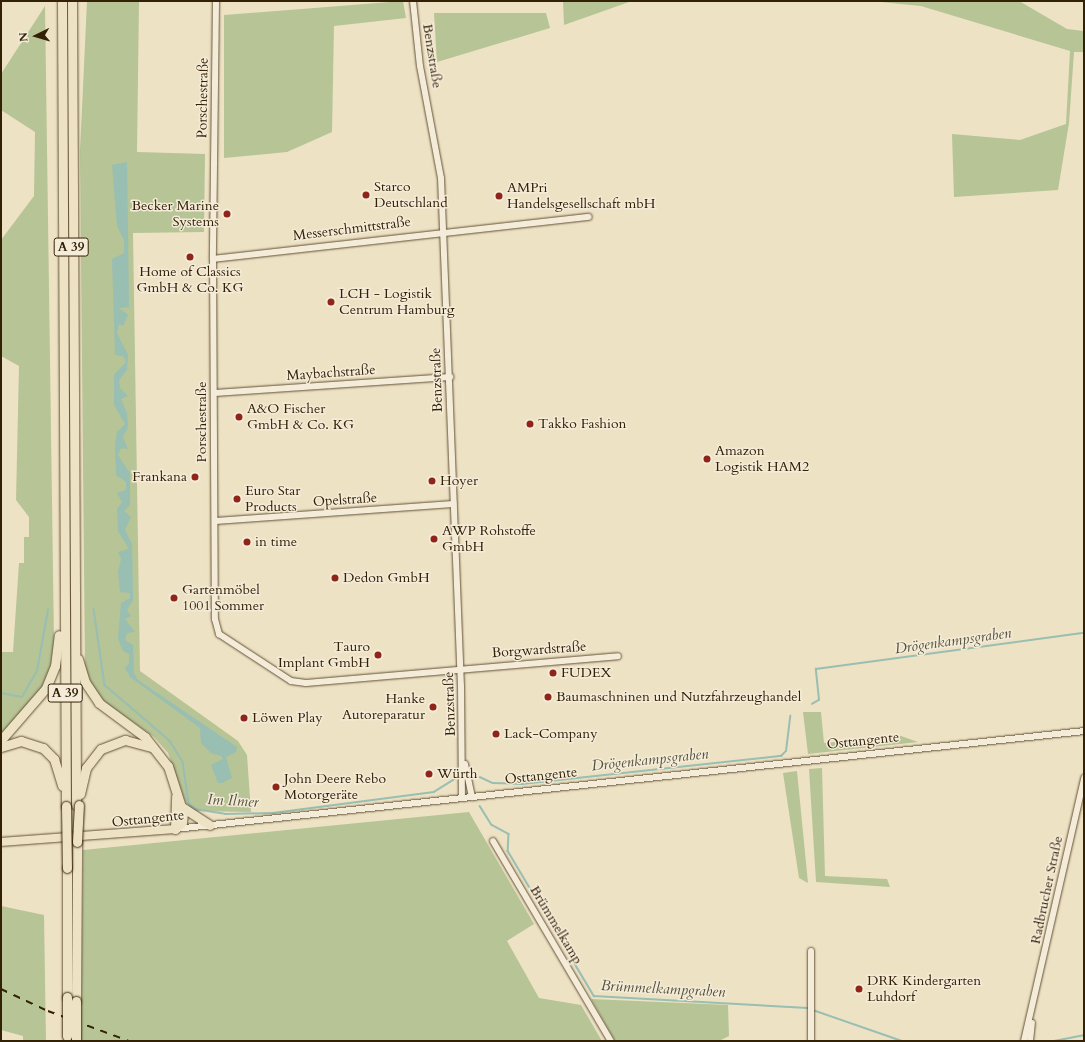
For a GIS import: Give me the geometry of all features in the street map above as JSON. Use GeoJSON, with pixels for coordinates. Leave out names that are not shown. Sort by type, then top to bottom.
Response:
{"type":"FeatureCollection","features":[{"type":"Feature","properties":{"kind":"highway","name":"A 39"},"geometry":{"type":"LineString","coordinates":[[62,1],[64,580],[74,806]]}},
{"type":"Feature","properties":{"kind":"highway","name":"A 39"},"geometry":{"type":"LineString","coordinates":[[67,1038],[67,868],[74,806],[72,1]]}},
{"type":"Feature","properties":{"kind":"highway"},"geometry":{"type":"LineString","coordinates":[[1,740],[38,702],[51,676],[58,646],[64,580]]}},
{"type":"Feature","properties":{"kind":"highway"},"geometry":{"type":"LineString","coordinates":[[74,640],[80,668],[92,694],[156,750],[170,771],[182,807],[183,820],[175,829]]}},
{"type":"Feature","properties":{"kind":"highway"},"geometry":{"type":"LineString","coordinates":[[74,806],[86,768],[100,749],[125,740],[156,750]]}},
{"type":"Feature","properties":{"kind":"highway"},"geometry":{"type":"LineString","coordinates":[[1,747],[27,742],[50,754],[74,806],[76,842],[76,1040]]}},
{"type":"Feature","properties":{"kind":"highway"},"geometry":{"type":"LineString","coordinates":[[175,829],[177,793]]}},
{"type":"Feature","properties":{"kind":"highway"},"geometry":{"type":"LineString","coordinates":[[182,807],[210,825]]}},
{"type":"Feature","properties":{"kind":"main road","name":"Osttangente"},"geometry":{"type":"LineString","coordinates":[[1,842],[51,841],[175,829]]}},
{"type":"Feature","properties":{"kind":"street","name":"Porschestraße"},"geometry":{"type":"LineString","coordinates":[[216,1],[213,259],[214,521],[215,619],[219,634],[291,681],[306,683],[461,667]]}},
{"type":"Feature","properties":{"kind":"street","name":"Benzstraße"},"geometry":{"type":"LineString","coordinates":[[412,1],[420,66],[440,166],[461,667],[464,760],[462,798]]}},
{"type":"Feature","properties":{"kind":"street","name":"Messerschmittstraße"},"geometry":{"type":"LineString","coordinates":[[213,259],[443,230],[589,217]]}},
{"type":"Feature","properties":{"kind":"street","name":"Maybachstraße"},"geometry":{"type":"LineString","coordinates":[[214,393],[450,377]]}},
{"type":"Feature","properties":{"kind":"street","name":"Opelstraße"},"geometry":{"type":"LineString","coordinates":[[214,521],[453,504]]}},
{"type":"Feature","properties":{"kind":"street","name":"Borgwardstraße"},"geometry":{"type":"LineString","coordinates":[[461,667],[618,656]]}},
{"type":"Feature","properties":{"kind":"street","name":"Osttangente"},"geometry":{"type":"LineString","coordinates":[[175,829],[1084,731]]}},
{"type":"Feature","properties":{"kind":"street","name":"Benzstraße"},"geometry":{"type":"LineString","coordinates":[[464,760],[472,797]]}},
{"type":"Feature","properties":{"kind":"street","name":"Radbrucher Straße"},"geometry":{"type":"LineString","coordinates":[[1024,1041],[1034,1008],[1084,778]]}},
{"type":"Feature","properties":{"kind":"street","name":"Brümmelkamp"},"geometry":{"type":"LineString","coordinates":[[493,842],[611,1041]]}},
{"type":"Feature","properties":{"kind":"street"},"geometry":{"type":"LineString","coordinates":[[811,951],[811,1041]]}},
{"type":"Feature","properties":{"kind":"street","name":"Radbrucher Straße"},"geometry":{"type":"LineString","coordinates":[[1030,1041],[1034,1008]]}},
{"type":"Feature","properties":{"kind":"green space"},"geometry":{"type":"Polygon","coordinates":[[[87,1],[139,1],[137,152],[205,154],[204,232],[133,233],[140,671],[238,741],[247,755],[251,812],[193,811],[185,801],[168,753],[154,737],[106,703],[94,690],[85,669],[80,151],[87,1]]]}},
{"type":"Feature","properties":{"kind":"green space"},"geometry":{"type":"Polygon","coordinates":[[[403,1],[406,18],[334,26],[332,132],[287,152],[224,158],[224,15],[403,1]]]}},
{"type":"Feature","properties":{"kind":"green space"},"geometry":{"type":"Polygon","coordinates":[[[563,1],[632,1],[564,25],[563,1]]]}},
{"type":"Feature","properties":{"kind":"green space"},"geometry":{"type":"Polygon","coordinates":[[[871,1],[1019,1],[1067,29],[1084,31],[1084,52],[1074,52],[1069,123],[1058,190],[954,197],[952,134],[1020,140],[1066,124],[1070,51],[921,6],[871,1]]]}},
{"type":"Feature","properties":{"kind":"green space"},"geometry":{"type":"Polygon","coordinates":[[[45,6],[54,642],[52,663],[44,686],[1,737],[1,652],[13,652],[19,563],[24,563],[24,537],[29,537],[29,517],[16,500],[19,366],[1,356],[1,240],[34,196],[35,132],[1,110],[1,74],[45,6]]]}},
{"type":"Feature","properties":{"kind":"green space"},"geometry":{"type":"Polygon","coordinates":[[[434,13],[546,13],[550,28],[437,62],[434,13]]]}},
{"type":"Feature","properties":{"kind":"green space"},"geometry":{"type":"Polygon","coordinates":[[[803,712],[821,712],[824,743],[901,736],[918,742],[808,754],[803,712]]]}},
{"type":"Feature","properties":{"kind":"green space"},"geometry":{"type":"Polygon","coordinates":[[[822,768],[825,876],[887,879],[890,887],[816,882],[809,769],[822,768]]]}},
{"type":"Feature","properties":{"kind":"green space"},"geometry":{"type":"Polygon","coordinates":[[[797,771],[808,883],[799,878],[783,773],[797,771]]]}},
{"type":"Feature","properties":{"kind":"green space"},"geometry":{"type":"Polygon","coordinates":[[[469,812],[534,924],[507,941],[539,998],[581,1005],[602,1041],[81,1041],[83,850],[469,812]]]}},
{"type":"Feature","properties":{"kind":"green space"},"geometry":{"type":"Polygon","coordinates":[[[1,906],[44,915],[46,1041],[23,1041],[23,1036],[1,1030],[1,906]]]}},
{"type":"Feature","properties":{"kind":"green space"},"geometry":{"type":"Polygon","coordinates":[[[591,999],[728,1005],[729,1036],[719,1041],[615,1041],[591,999]]]}},
{"type":"Feature","properties":{"kind":"water"},"geometry":{"type":"Polygon","coordinates":[[[127,162],[129,307],[119,308],[128,315],[123,326],[119,324],[117,333],[128,355],[127,370],[119,380],[120,388],[128,396],[121,399],[127,413],[128,427],[123,437],[128,449],[121,448],[118,455],[130,473],[130,505],[124,511],[131,517],[125,530],[132,544],[133,600],[127,610],[131,616],[125,619],[135,632],[127,633],[125,640],[133,645],[134,673],[138,680],[237,747],[236,752],[226,757],[232,778],[222,783],[218,783],[211,765],[223,759],[221,756],[211,753],[201,743],[200,728],[130,677],[125,668],[129,663],[129,654],[123,651],[118,639],[121,603],[130,598],[130,593],[120,592],[118,572],[121,559],[118,552],[129,549],[118,531],[117,509],[122,502],[117,493],[126,490],[126,482],[116,475],[115,443],[117,432],[125,424],[114,405],[114,375],[126,362],[123,356],[115,355],[112,259],[124,253],[124,240],[117,226],[112,165],[127,162]]]}},
{"type":"Feature","properties":{"kind":"waterway","name":"Im Ilmer"},"geometry":{"type":"LineString","coordinates":[[94,609],[105,685],[170,741],[183,762],[189,803],[195,809],[225,814],[273,813],[434,792],[455,779]]}},
{"type":"Feature","properties":{"kind":"waterway","name":"Im Ilmer"},"geometry":{"type":"LineString","coordinates":[[1,693],[22,697],[37,671],[48,610]]}},
{"type":"Feature","properties":{"kind":"waterway","name":"Drögenkampsgraben"},"geometry":{"type":"LineString","coordinates":[[812,704],[819,700],[816,669],[1084,633]]}},
{"type":"Feature","properties":{"kind":"waterway","name":"Drögenkampsgraben"},"geometry":{"type":"LineString","coordinates":[[480,777],[493,783],[522,784],[781,756],[786,751],[790,716]]}},
{"type":"Feature","properties":{"kind":"waterway","name":"Brümmelkampgraben"},"geometry":{"type":"LineString","coordinates":[[480,806],[492,825],[509,834],[508,851],[594,996],[808,1008]]}},
{"type":"Feature","properties":{"kind":"waterway","name":"Brümmelkampgraben"},"geometry":{"type":"LineString","coordinates":[[813,1010],[902,1041]]}},
{"type":"Feature","properties":{"kind":"waterway","name":"Brümmelkampgraben"},"geometry":{"type":"LineString","coordinates":[[1054,1041],[1084,1035]]}},
{"type":"Feature","properties":{"kind":"railway"},"geometry":{"type":"LineString","coordinates":[[1,989],[48,1011],[129,1041]]}},
{"type":"Feature","properties":{"kind":"place","name":"Starco Deutschland"},"geometry":{"type":"Point","coordinates":[366,195]}},
{"type":"Feature","properties":{"kind":"place","name":"AMPri Handelsgesellschaft mbH"},"geometry":{"type":"Point","coordinates":[499,196]}},
{"type":"Feature","properties":{"kind":"place","name":"Becker Marine Systems"},"geometry":{"type":"Point","coordinates":[227,214]}},
{"type":"Feature","properties":{"kind":"place","name":"Home of Classics GmbH & Co. KG"},"geometry":{"type":"Point","coordinates":[190,257]}},
{"type":"Feature","properties":{"kind":"place","name":"LCH - Logistik Centrum Hamburg"},"geometry":{"type":"Point","coordinates":[331,302]}},
{"type":"Feature","properties":{"kind":"place","name":"A&O Fischer GmbH & Co. KG"},"geometry":{"type":"Point","coordinates":[239,417]}},
{"type":"Feature","properties":{"kind":"place","name":"Takko Fashion"},"geometry":{"type":"Point","coordinates":[530,424]}},
{"type":"Feature","properties":{"kind":"place","name":"Amazon Logistik HAM2"},"geometry":{"type":"Point","coordinates":[707,459]}},
{"type":"Feature","properties":{"kind":"place","name":"Frankana"},"geometry":{"type":"Point","coordinates":[195,477]}},
{"type":"Feature","properties":{"kind":"place","name":"Hoyer"},"geometry":{"type":"Point","coordinates":[432,481]}},
{"type":"Feature","properties":{"kind":"place","name":"Euro Star Products"},"geometry":{"type":"Point","coordinates":[237,499]}},
{"type":"Feature","properties":{"kind":"place","name":"AWP Rohstoffe GmbH"},"geometry":{"type":"Point","coordinates":[434,539]}},
{"type":"Feature","properties":{"kind":"place","name":"in time"},"geometry":{"type":"Point","coordinates":[247,542]}},
{"type":"Feature","properties":{"kind":"place","name":"Dedon GmbH"},"geometry":{"type":"Point","coordinates":[335,578]}},
{"type":"Feature","properties":{"kind":"place","name":"Gartenmöbel 1001 Sommer"},"geometry":{"type":"Point","coordinates":[174,598]}},
{"type":"Feature","properties":{"kind":"place","name":"Tauro Implant GmbH"},"geometry":{"type":"Point","coordinates":[378,655]}},
{"type":"Feature","properties":{"kind":"place","name":"FUDEX"},"geometry":{"type":"Point","coordinates":[553,673]}},
{"type":"Feature","properties":{"kind":"place","name":"Baumaschninen und Nutzfahrzeughandel"},"geometry":{"type":"Point","coordinates":[548,697]}},
{"type":"Feature","properties":{"kind":"place","name":"Hanke Autoreparatur"},"geometry":{"type":"Point","coordinates":[433,707]}},
{"type":"Feature","properties":{"kind":"place","name":"Löwen Play"},"geometry":{"type":"Point","coordinates":[244,718]}},
{"type":"Feature","properties":{"kind":"place","name":"Lack-Company"},"geometry":{"type":"Point","coordinates":[496,734]}},
{"type":"Feature","properties":{"kind":"place","name":"Würth"},"geometry":{"type":"Point","coordinates":[429,774]}},
{"type":"Feature","properties":{"kind":"place","name":"John Deere Rebo Motorgeräte"},"geometry":{"type":"Point","coordinates":[276,787]}},
{"type":"Feature","properties":{"kind":"place","name":"DRK Kindergarten Luhdorf"},"geometry":{"type":"Point","coordinates":[859,989]}}]}
